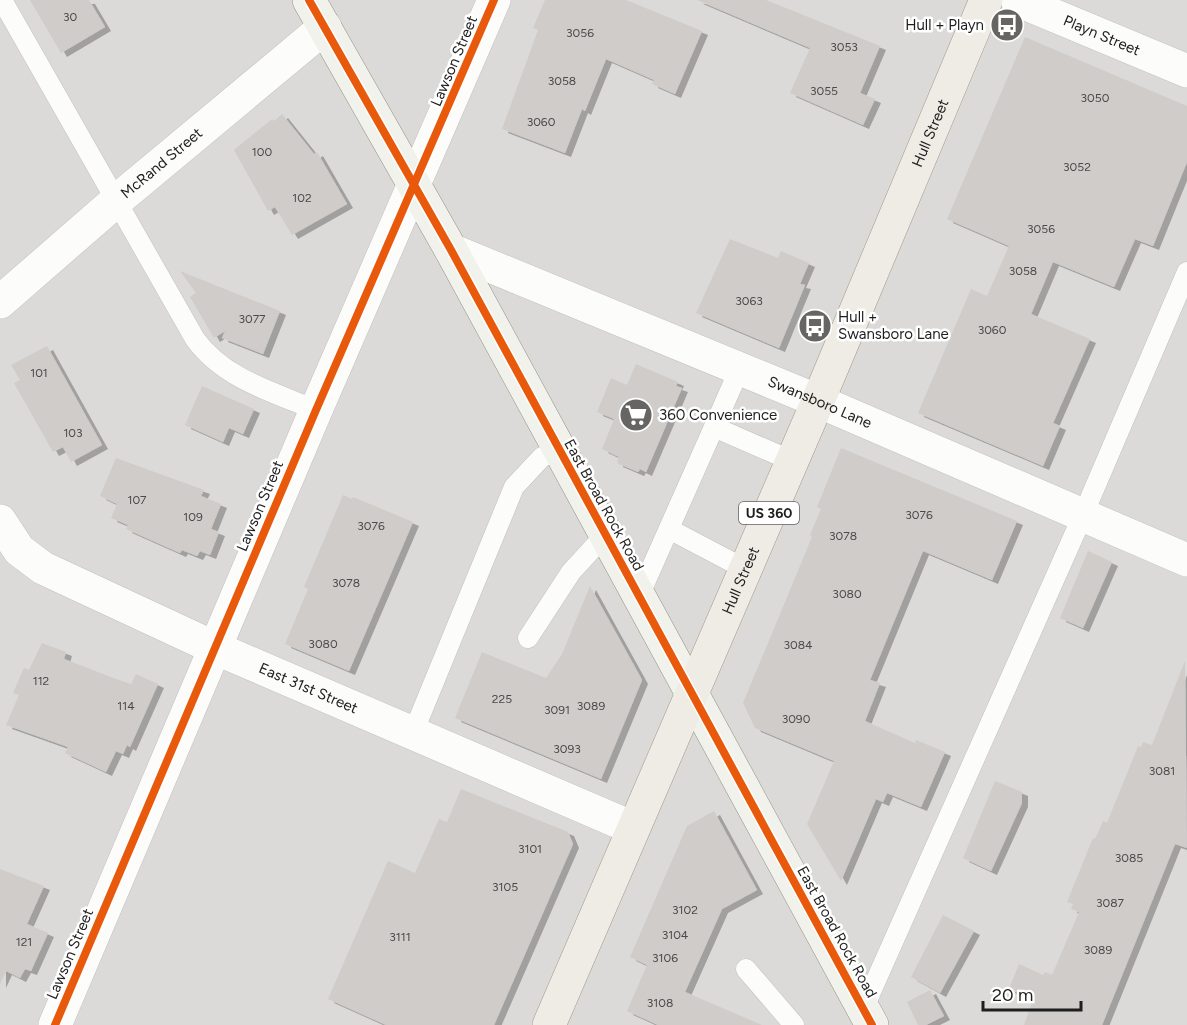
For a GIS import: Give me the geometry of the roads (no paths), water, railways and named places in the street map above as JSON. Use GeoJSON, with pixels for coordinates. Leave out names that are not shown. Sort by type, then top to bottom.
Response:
{"type":"FeatureCollection","features":[{"type":"Feature","properties":{"kind":"main road","name":"Hull Street"},"geometry":{"type":"LineString","coordinates":[[549,1025],[792,461],[986,0]]}},
{"type":"Feature","properties":{"kind":"main road","name":"East Broad Rock Road"},"geometry":{"type":"LineString","coordinates":[[317,14],[451,250],[639,596],[864,1020]]}},
{"type":"Feature","properties":{"kind":"street","name":"Lawson Street"},"geometry":{"type":"LineString","coordinates":[[55,1025],[316,410],[494,0]]}},
{"type":"Feature","properties":{"kind":"street","name":"Playn Street"},"geometry":{"type":"LineString","coordinates":[[1017,0],[1187,71]]}},
{"type":"Feature","properties":{"kind":"street","name":"McRand Street"},"geometry":{"type":"LineString","coordinates":[[0,302],[116,201],[317,14]]}},
{"type":"Feature","properties":{"kind":"street","name":"Swansboro Lane"},"geometry":{"type":"LineString","coordinates":[[451,250],[818,400],[1187,560]]}},
{"type":"Feature","properties":{"kind":"street","name":"East 31st Street"},"geometry":{"type":"LineString","coordinates":[[0,521],[19,550],[43,568],[215,648],[633,828]]}},
{"type":"Feature","properties":{"kind":"lane"},"geometry":{"type":"LineString","coordinates":[[2,0],[208,357],[257,386],[316,410]]}},
{"type":"Feature","properties":{"kind":"lane"},"geometry":{"type":"LineString","coordinates":[[864,1020],[1187,272]]}},
{"type":"Feature","properties":{"kind":"lane"},"geometry":{"type":"LineString","coordinates":[[639,596],[740,368]]}},
{"type":"Feature","properties":{"kind":"lane"},"geometry":{"type":"LineString","coordinates":[[714,427],[792,461]]}},
{"type":"Feature","properties":{"kind":"lane"},"geometry":{"type":"LineString","coordinates":[[413,733],[514,487],[542,457],[559,450]]}},
{"type":"Feature","properties":{"kind":"lane"},"geometry":{"type":"LineString","coordinates":[[669,530],[745,569]]}},
{"type":"Feature","properties":{"kind":"lane"},"geometry":{"type":"LineString","coordinates":[[528,638],[572,572],[605,535]]}},
{"type":"Feature","properties":{"kind":"lane"},"geometry":{"type":"LineString","coordinates":[[746,969],[794,1025]]}},
{"type":"Feature","properties":{"kind":"place","name":"Hull + Playn"},"geometry":{"type":"Point","coordinates":[1007,25]}},
{"type":"Feature","properties":{"kind":"place","name":"Hull + Swansboro Lane"},"geometry":{"type":"Point","coordinates":[815,326]}},
{"type":"Feature","properties":{"kind":"place","name":"360 Convenience"},"geometry":{"type":"Point","coordinates":[636,415]}}]}
